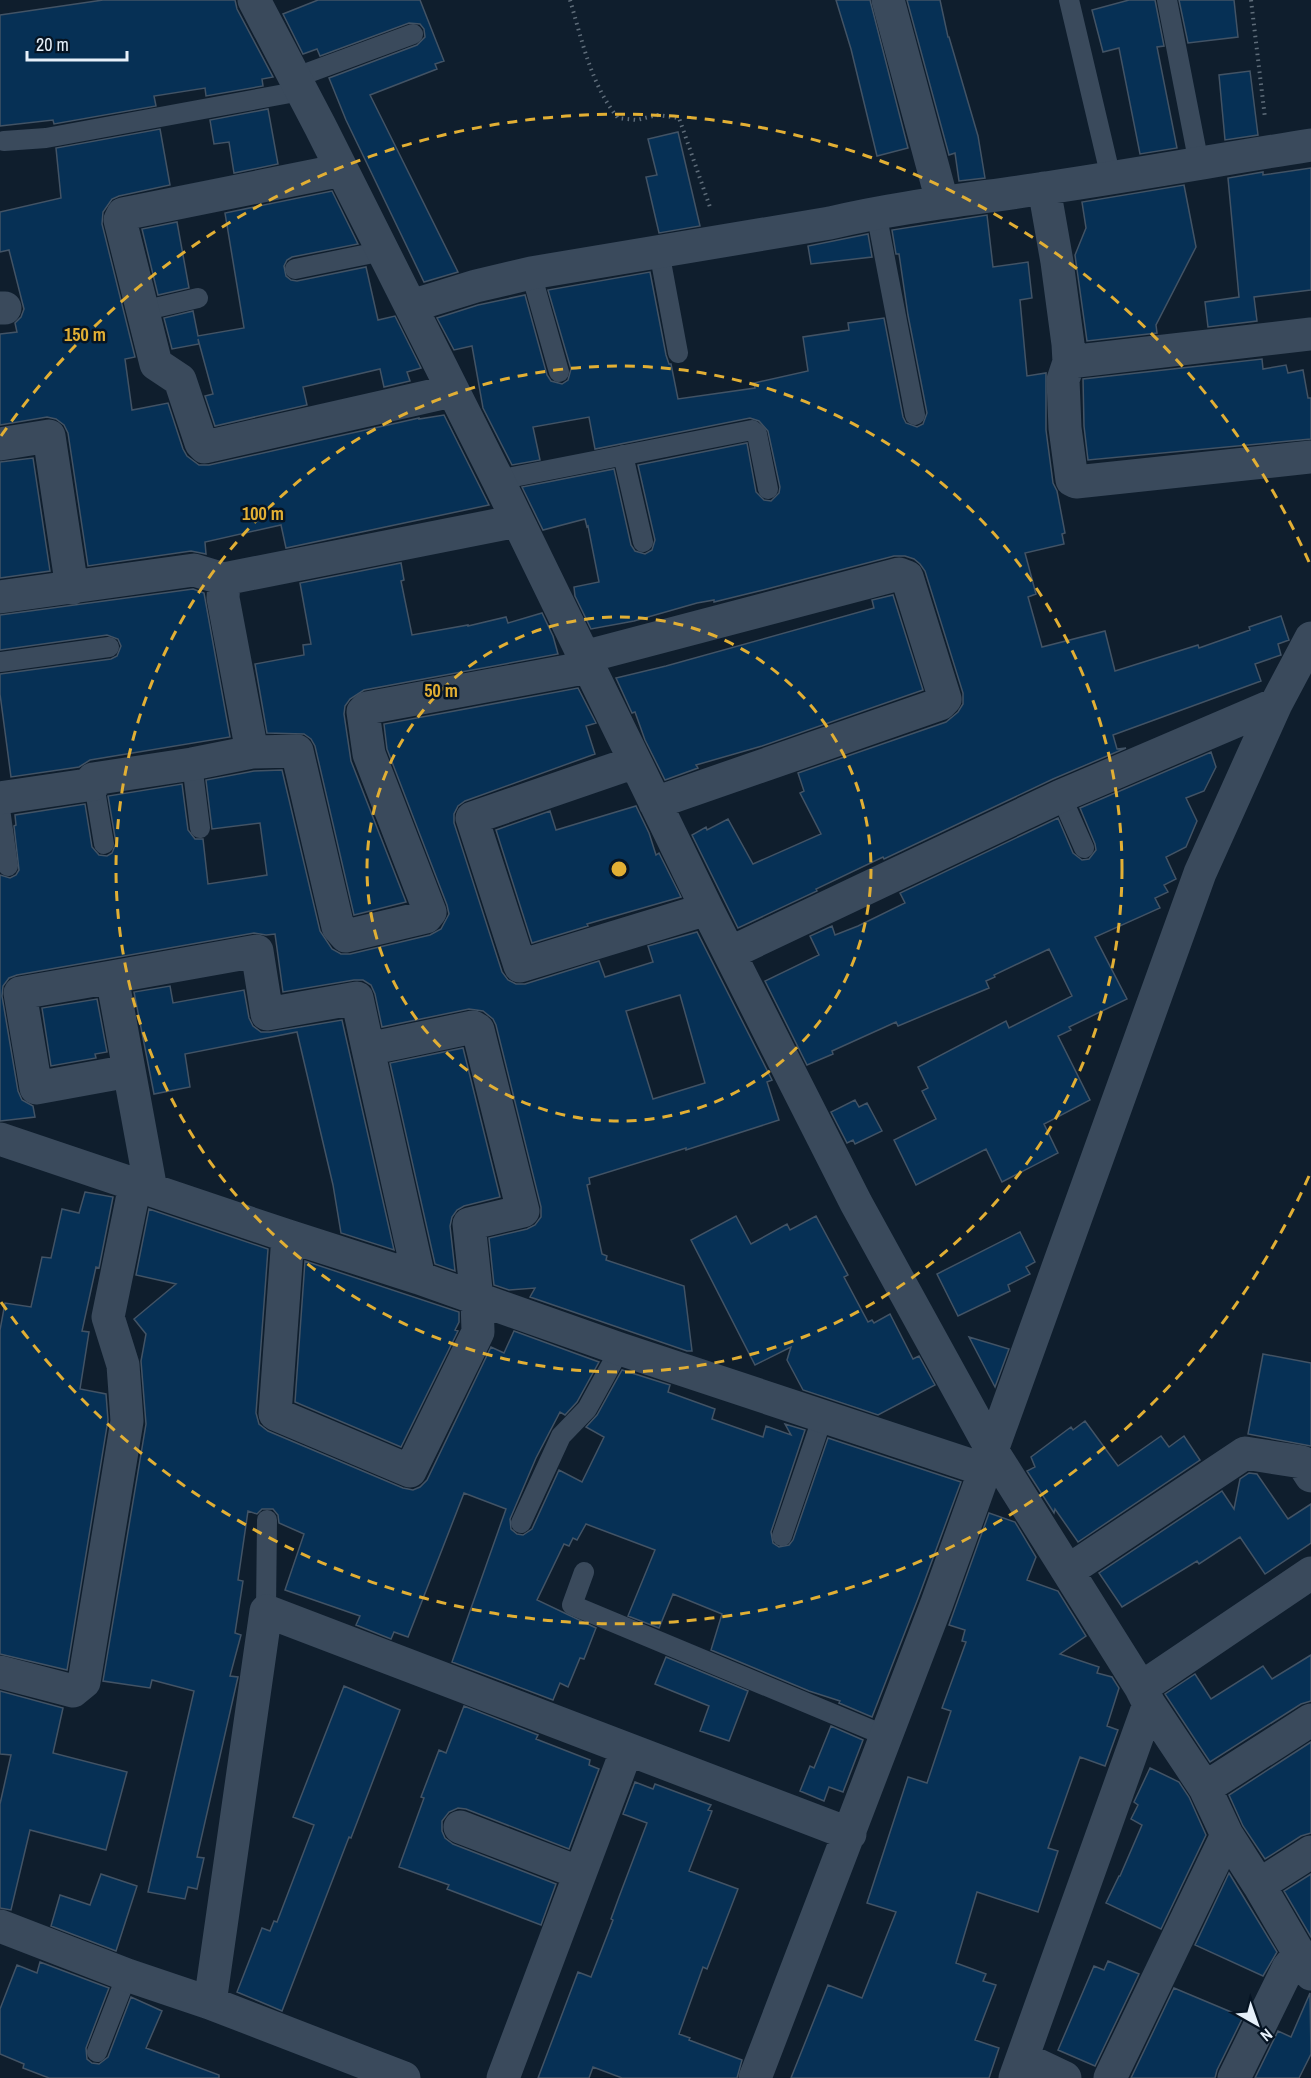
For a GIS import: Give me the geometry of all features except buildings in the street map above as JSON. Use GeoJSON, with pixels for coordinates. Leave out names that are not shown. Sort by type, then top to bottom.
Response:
{"type":"FeatureCollection","features":[{"type":"Feature","properties":{"kind":"street"},"geometry":{"type":"LineString","coordinates":[[254,0],[498,480],[707,909],[989,1461],[1068,1571],[1204,1788],[1227,1835],[1305,1964],[1288,1968],[1234,2078]]}},
{"type":"Feature","properties":{"kind":"street"},"geometry":{"type":"LineString","coordinates":[[888,0],[942,201]]}},
{"type":"Feature","properties":{"kind":"street"},"geometry":{"type":"LineString","coordinates":[[411,306],[476,286],[531,273],[830,223],[876,212],[942,201],[1111,178],[1311,145]]}},
{"type":"Feature","properties":{"kind":"street"},"geometry":{"type":"LineString","coordinates":[[342,170],[123,214],[120,220],[156,364],[180,380],[201,443],[205,447],[452,391]]}},
{"type":"Feature","properties":{"kind":"street"},"geometry":{"type":"LineString","coordinates":[[1044,188],[1057,262],[1069,362],[1063,380],[1065,428],[1072,480],[1076,482],[1311,457]]}},
{"type":"Feature","properties":{"kind":"street"},"geometry":{"type":"LineString","coordinates":[[1069,362],[1311,334]]}},
{"type":"Feature","properties":{"kind":"street"},"geometry":{"type":"LineString","coordinates":[[0,444],[49,436],[72,588]]}},
{"type":"Feature","properties":{"kind":"street"},"geometry":{"type":"LineString","coordinates":[[0,597],[194,570],[224,579],[517,521]]}},
{"type":"Feature","properties":{"kind":"street"},"geometry":{"type":"LineString","coordinates":[[0,798],[94,784],[93,779],[252,752],[297,751],[338,927],[346,936],[426,917],[430,912],[369,754],[363,712],[367,708],[586,662],[899,574],[907,577],[945,699],[940,704],[655,803]]}},
{"type":"Feature","properties":{"kind":"street"},"geometry":{"type":"LineString","coordinates":[[224,579],[223,597],[252,752]]}},
{"type":"Feature","properties":{"kind":"street"},"geometry":{"type":"LineString","coordinates":[[755,2078],[937,1603],[1200,873],[1276,704],[1311,638]]}},
{"type":"Feature","properties":{"kind":"street"},"geometry":{"type":"LineString","coordinates":[[730,953],[1061,796],[1276,704]]}},
{"type":"Feature","properties":{"kind":"street"},"geometry":{"type":"LineString","coordinates":[[635,762],[472,818],[520,966],[707,909]]}},
{"type":"Feature","properties":{"kind":"street"},"geometry":{"type":"LineString","coordinates":[[129,1071],[36,1088],[20,993],[257,951],[267,1014],[357,998],[419,1278]]}},
{"type":"Feature","properties":{"kind":"street"},"geometry":{"type":"LineString","coordinates":[[0,1672],[73,1691],[84,1682],[127,1421],[123,1365],[108,1317],[143,1187],[129,1071],[112,977]]}},
{"type":"Feature","properties":{"kind":"street"},"geometry":{"type":"LineString","coordinates":[[288,1236],[275,1414],[410,1471],[478,1332],[469,1224],[523,1211],[478,1030],[473,1027],[368,1049]]}},
{"type":"Feature","properties":{"kind":"street"},"geometry":{"type":"LineString","coordinates":[[0,1139],[419,1278],[620,1349],[823,1416],[989,1461]]}},
{"type":"Feature","properties":{"kind":"street"},"geometry":{"type":"LineString","coordinates":[[1068,1571],[1245,1453],[1302,1462],[1311,1476]]}},
{"type":"Feature","properties":{"kind":"street"},"geometry":{"type":"LineString","coordinates":[[1065,2078],[1019,2068],[1145,1696],[1311,1573]]}},
{"type":"Feature","properties":{"kind":"street"},"geometry":{"type":"LineString","coordinates":[[210,2003],[266,1611],[850,1834]]}},
{"type":"Feature","properties":{"kind":"street"},"geometry":{"type":"LineString","coordinates":[[1204,1788],[1311,1720]]}},
{"type":"Feature","properties":{"kind":"street"},"geometry":{"type":"LineString","coordinates":[[502,2078],[627,1749]]}},
{"type":"Feature","properties":{"kind":"street"},"geometry":{"type":"LineString","coordinates":[[460,1827],[580,1873]]}},
{"type":"Feature","properties":{"kind":"street"},"geometry":{"type":"LineString","coordinates":[[1110,2078],[1227,1835]]}},
{"type":"Feature","properties":{"kind":"street"},"geometry":{"type":"LineString","coordinates":[[1259,1885],[1311,1852]]}},
{"type":"Feature","properties":{"kind":"street"},"geometry":{"type":"LineString","coordinates":[[0,1926],[127,1975],[210,2003],[404,2078]]}},
{"type":"Feature","properties":{"kind":"lane"},"geometry":{"type":"LineString","coordinates":[[1069,0],[1111,178]]}},
{"type":"Feature","properties":{"kind":"lane"},"geometry":{"type":"LineString","coordinates":[[1167,0],[1199,164]]}},
{"type":"Feature","properties":{"kind":"lane"},"geometry":{"type":"LineString","coordinates":[[4,141],[46,138],[298,84],[414,34]]}},
{"type":"Feature","properties":{"kind":"lane"},"geometry":{"type":"LineString","coordinates":[[876,212],[915,415]]}},
{"type":"Feature","properties":{"kind":"lane"},"geometry":{"type":"LineString","coordinates":[[295,269],[383,251]]}},
{"type":"Feature","properties":{"kind":"lane"},"geometry":{"type":"LineString","coordinates":[[659,251],[678,353]]}},
{"type":"Feature","properties":{"kind":"lane"},"geometry":{"type":"LineString","coordinates":[[531,273],[559,372]]}},
{"type":"Feature","properties":{"kind":"lane"},"geometry":{"type":"LineString","coordinates":[[142,311],[198,298]]}},
{"type":"Feature","properties":{"kind":"lane"},"geometry":{"type":"LineString","coordinates":[[498,480],[752,430],[757,434],[768,489]]}},
{"type":"Feature","properties":{"kind":"lane"},"geometry":{"type":"LineString","coordinates":[[623,455],[643,542]]}},
{"type":"Feature","properties":{"kind":"lane"},"geometry":{"type":"LineString","coordinates":[[0,662],[109,647]]}},
{"type":"Feature","properties":{"kind":"lane"},"geometry":{"type":"LineString","coordinates":[[192,764],[200,828]]}},
{"type":"Feature","properties":{"kind":"lane"},"geometry":{"type":"LineString","coordinates":[[94,784],[104,844]]}},
{"type":"Feature","properties":{"kind":"lane"},"geometry":{"type":"LineString","coordinates":[[1061,796],[1084,848]]}},
{"type":"Feature","properties":{"kind":"lane"},"geometry":{"type":"LineString","coordinates":[[0,809],[8,866]]}},
{"type":"Feature","properties":{"kind":"lane"},"geometry":{"type":"LineString","coordinates":[[520,1523],[561,1436],[587,1409],[620,1349]]}},
{"type":"Feature","properties":{"kind":"lane"},"geometry":{"type":"LineString","coordinates":[[782,1536],[823,1416]]}},
{"type":"Feature","properties":{"kind":"lane"},"geometry":{"type":"LineString","coordinates":[[266,1611],[267,1520]]}},
{"type":"Feature","properties":{"kind":"lane"},"geometry":{"type":"LineString","coordinates":[[584,1572],[572,1605],[886,1736]]}},
{"type":"Feature","properties":{"kind":"lane"},"geometry":{"type":"LineString","coordinates":[[97,2052],[127,1975]]}},
{"type":"Feature","properties":{"kind":"path"},"geometry":{"type":"LineString","coordinates":[[570,0],[594,78],[604,101],[618,118],[637,120],[657,116],[679,118],[721,240]]}},
{"type":"Feature","properties":{"kind":"path"},"geometry":{"type":"LineString","coordinates":[[1251,0],[1269,152]]}}]}
